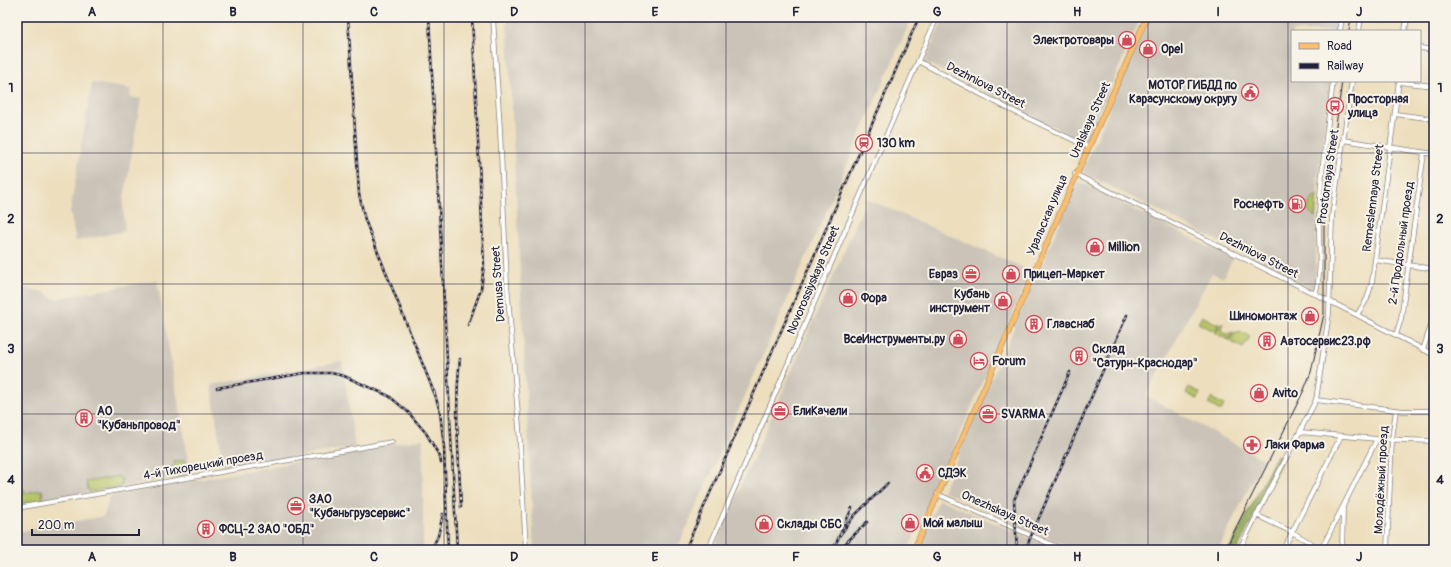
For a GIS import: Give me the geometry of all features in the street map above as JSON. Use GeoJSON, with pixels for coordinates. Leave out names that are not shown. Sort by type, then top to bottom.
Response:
{"type":"FeatureCollection","features":[{"type":"Feature","properties":{"kind":"main road","name":"Uralskaya Street"},"geometry":{"type":"LineString","coordinates":[[913,550],[1076,174],[1146,17]]}},
{"type":"Feature","properties":{"kind":"street","name":"Demusa Street"},"geometry":{"type":"LineString","coordinates":[[493,17],[507,284],[526,550]]}},
{"type":"Feature","properties":{"kind":"street","name":"Novorossiyskaya Street"},"geometry":{"type":"LineString","coordinates":[[708,550],[937,17]]}},
{"type":"Feature","properties":{"kind":"street"},"geometry":{"type":"LineString","coordinates":[[1340,30],[1342,17]]}},
{"type":"Feature","properties":{"kind":"street"},"geometry":{"type":"LineString","coordinates":[[1359,30],[1361,17]]}},
{"type":"Feature","properties":{"kind":"street"},"geometry":{"type":"LineString","coordinates":[[1406,30],[1407,17]]}},
{"type":"Feature","properties":{"kind":"street"},"geometry":{"type":"LineString","coordinates":[[1421,48],[1434,50]]}},
{"type":"Feature","properties":{"kind":"street","name":"Dezhniova Street"},"geometry":{"type":"LineString","coordinates":[[918,61],[1007,108],[1088,147]]}},
{"type":"Feature","properties":{"kind":"street","name":"Prostornaya Street"},"geometry":{"type":"LineString","coordinates":[[1315,294],[1318,284],[1318,219],[1321,178],[1333,82]]}},
{"type":"Feature","properties":{"kind":"street","name":"Prostornaya Street"},"geometry":{"type":"LineString","coordinates":[[1239,550],[1316,400],[1328,329],[1332,216],[1352,82]]}},
{"type":"Feature","properties":{"kind":"street","name":"Remeslennaya Street"},"geometry":{"type":"LineString","coordinates":[[1357,315],[1370,292],[1399,82]]}},
{"type":"Feature","properties":{"kind":"street"},"geometry":{"type":"LineString","coordinates":[[1406,82],[1434,86]]}},
{"type":"Feature","properties":{"kind":"street"},"geometry":{"type":"LineString","coordinates":[[1394,114],[1434,119]]}},
{"type":"Feature","properties":{"kind":"street"},"geometry":{"type":"LineString","coordinates":[[1343,140],[1434,154]]}},
{"type":"Feature","properties":{"kind":"street","name":"2-й Продольный проезд"},"geometry":{"type":"LineString","coordinates":[[1396,335],[1401,319],[1424,153]]}},
{"type":"Feature","properties":{"kind":"street","name":"Dezhniova Street"},"geometry":{"type":"LineString","coordinates":[[1076,174],[1434,355]]}},
{"type":"Feature","properties":{"kind":"street"},"geometry":{"type":"LineString","coordinates":[[1375,260],[1434,269]]}},
{"type":"Feature","properties":{"kind":"street"},"geometry":{"type":"LineString","coordinates":[[1423,350],[1434,312]]}},
{"type":"Feature","properties":{"kind":"street"},"geometry":{"type":"LineString","coordinates":[[1316,400],[1396,410],[1434,410]]}},
{"type":"Feature","properties":{"kind":"street","name":"Молодёжный проезд"},"geometry":{"type":"LineString","coordinates":[[1387,550],[1392,439],[1396,410]]}},
{"type":"Feature","properties":{"kind":"street"},"geometry":{"type":"LineString","coordinates":[[1300,432],[1377,439],[1434,441]]}},
{"type":"Feature","properties":{"kind":"street"},"geometry":{"type":"LineString","coordinates":[[1283,550],[1341,436]]}},
{"type":"Feature","properties":{"kind":"street"},"geometry":{"type":"LineString","coordinates":[[1321,550],[1377,439]]}},
{"type":"Feature","properties":{"kind":"street","name":"4-й Тихорецкий проезд"},"geometry":{"type":"LineString","coordinates":[[17,508],[392,442]]}},
{"type":"Feature","properties":{"kind":"street","name":"Onezhskaya Street"},"geometry":{"type":"LineString","coordinates":[[938,494],[1064,550]]}},
{"type":"Feature","properties":{"kind":"street"},"geometry":{"type":"LineString","coordinates":[[1342,550],[1343,506]]}},
{"type":"Feature","properties":{"kind":"street"},"geometry":{"type":"LineString","coordinates":[[1256,516],[1292,532],[1321,550],[1348,550]]}},
{"type":"Feature","properties":{"kind":"street"},"geometry":{"type":"LineString","coordinates":[[1433,550],[1434,538]]}},
{"type":"Feature","properties":{"kind":"shaded area"},"geometry":{"type":"Polygon","coordinates":[[[507,17],[912,17],[677,550],[534,550],[507,17]]]}},
{"type":"Feature","properties":{"kind":"shaded area"},"geometry":{"type":"Polygon","coordinates":[[[944,17],[1141,17],[1086,143],[925,62],[944,17]]]}},
{"type":"Feature","properties":{"kind":"shaded area"},"geometry":{"type":"Polygon","coordinates":[[[1150,17],[1339,17],[1337,30],[1291,30],[1291,82],[1331,82],[1318,176],[1315,282],[1313,289],[1082,172],[1150,17]]]}},
{"type":"Feature","properties":{"kind":"shaded area"},"geometry":{"type":"Polygon","coordinates":[[[92,83],[131,89],[130,97],[141,99],[123,205],[125,231],[76,241],[70,212],[92,83]]]}},
{"type":"Feature","properties":{"kind":"shaded area"},"geometry":{"type":"Polygon","coordinates":[[[1078,181],[1233,259],[1223,278],[1212,273],[1146,396],[1263,459],[1218,550],[1076,550],[943,491],[1078,181]]]}},
{"type":"Feature","properties":{"kind":"shaded area"},"geometry":{"type":"Polygon","coordinates":[[[867,199],[1031,271],[931,499],[908,550],[713,550],[867,199]]]}},
{"type":"Feature","properties":{"kind":"shaded area"},"geometry":{"type":"Polygon","coordinates":[[[157,280],[191,475],[17,505],[17,290],[28,289],[44,292],[54,299],[157,280]]]}},
{"type":"Feature","properties":{"kind":"shaded area"},"geometry":{"type":"Polygon","coordinates":[[[342,361],[355,447],[224,469],[211,385],[342,361]]]}},
{"type":"Feature","properties":{"kind":"shaded area"},"geometry":{"type":"Polygon","coordinates":[[[423,439],[423,550],[17,550],[17,532],[104,516],[110,496],[423,439]]]}},
{"type":"Feature","properties":{"kind":"shaded area"},"geometry":{"type":"Polygon","coordinates":[[[939,499],[1057,550],[916,550],[939,499]]]}},
{"type":"Feature","properties":{"kind":"green space"},"geometry":{"type":"Polygon","coordinates":[[[1317,195],[1315,217],[1308,210],[1309,203],[1317,195]]]}},
{"type":"Feature","properties":{"kind":"green space"},"geometry":{"type":"Polygon","coordinates":[[[1202,316],[1215,323],[1219,323],[1216,330],[1212,330],[1198,323],[1202,316]]]}},
{"type":"Feature","properties":{"kind":"green space"},"geometry":{"type":"Polygon","coordinates":[[[1221,323],[1223,323],[1221,328],[1223,333],[1228,334],[1233,332],[1229,340],[1215,333],[1221,323]]]}},
{"type":"Feature","properties":{"kind":"green space"},"geometry":{"type":"Polygon","coordinates":[[[1240,331],[1250,336],[1243,348],[1230,341],[1234,333],[1240,331]]]}},
{"type":"Feature","properties":{"kind":"green space"},"geometry":{"type":"Polygon","coordinates":[[[1189,387],[1200,393],[1197,399],[1186,393],[1189,387]]]}},
{"type":"Feature","properties":{"kind":"green space"},"geometry":{"type":"Polygon","coordinates":[[[1211,398],[1224,405],[1221,411],[1208,404],[1211,398]]]}},
{"type":"Feature","properties":{"kind":"green space"},"geometry":{"type":"Polygon","coordinates":[[[1277,455],[1283,458],[1237,550],[1229,550],[1277,455]]]}},
{"type":"Feature","properties":{"kind":"green space"},"geometry":{"type":"Polygon","coordinates":[[[185,460],[185,475],[171,478],[169,468],[175,467],[174,462],[185,460]]]}},
{"type":"Feature","properties":{"kind":"green space"},"geometry":{"type":"Polygon","coordinates":[[[118,476],[122,479],[122,486],[89,492],[86,482],[118,476]]]}},
{"type":"Feature","properties":{"kind":"green space"},"geometry":{"type":"Polygon","coordinates":[[[24,489],[25,493],[42,490],[43,500],[17,504],[17,490],[24,489]]]}},
{"type":"Feature","properties":{"kind":"tram line"},"geometry":{"type":"LineString","coordinates":[[1349,30],[1351,17]]}},
{"type":"Feature","properties":{"kind":"tram line"},"geometry":{"type":"LineString","coordinates":[[1225,550],[1304,390],[1311,372],[1324,314],[1324,215],[1342,82]]}},
{"type":"Feature","properties":{"kind":"railway"},"geometry":{"type":"LineString","coordinates":[[348,17],[359,194],[365,220],[435,395]]}},
{"type":"Feature","properties":{"kind":"railway"},"geometry":{"type":"LineString","coordinates":[[429,17],[457,550]]}},
{"type":"Feature","properties":{"kind":"railway"},"geometry":{"type":"LineString","coordinates":[[468,325],[481,289],[484,265],[472,17]]}},
{"type":"Feature","properties":{"kind":"railway"},"geometry":{"type":"LineString","coordinates":[[685,550],[919,17]]}},
{"type":"Feature","properties":{"kind":"railway"},"geometry":{"type":"LineString","coordinates":[[1025,550],[1127,315]]}},
{"type":"Feature","properties":{"kind":"railway"},"geometry":{"type":"LineString","coordinates":[[460,359],[457,414],[461,507]]}},
{"type":"Feature","properties":{"kind":"railway"},"geometry":{"type":"LineString","coordinates":[[1017,550],[1014,500],[1070,372]]}},
{"type":"Feature","properties":{"kind":"railway"},"geometry":{"type":"LineString","coordinates":[[217,388],[305,373],[331,373],[344,376],[389,396],[408,412],[426,433],[440,457],[441,463]]}},
{"type":"Feature","properties":{"kind":"railway"},"geometry":{"type":"LineString","coordinates":[[434,391],[440,412],[444,447],[448,550]]}},
{"type":"Feature","properties":{"kind":"railway"},"geometry":{"type":"LineString","coordinates":[[840,535],[854,516],[888,483]]}},
{"type":"Feature","properties":{"kind":"railway"},"geometry":{"type":"LineString","coordinates":[[833,550],[852,508]]}},
{"type":"Feature","properties":{"kind":"railway"},"geometry":{"type":"LineString","coordinates":[[431,550],[438,536],[443,514]]}},
{"type":"Feature","properties":{"kind":"railway"},"geometry":{"type":"LineString","coordinates":[[839,550],[867,522]]}},
{"type":"Feature","properties":{"kind":"place","name":"Электротовары"},"geometry":{"type":"Point","coordinates":[1127,40]}},
{"type":"Feature","properties":{"kind":"place","name":"Opel"},"geometry":{"type":"Point","coordinates":[1148,49]}},
{"type":"Feature","properties":{"kind":"place","name":"МОТОР ГИБДД по Карасунскому округу"},"geometry":{"type":"Point","coordinates":[1250,92]}},
{"type":"Feature","properties":{"kind":"place","name":"Просторная улица"},"geometry":{"type":"Point","coordinates":[1335,106]}},
{"type":"Feature","properties":{"kind":"place","name":"130 km"},"geometry":{"type":"Point","coordinates":[864,143]}},
{"type":"Feature","properties":{"kind":"place","name":"Роснефть"},"geometry":{"type":"Point","coordinates":[1297,204]}},
{"type":"Feature","properties":{"kind":"place","name":"Million"},"geometry":{"type":"Point","coordinates":[1095,247]}},
{"type":"Feature","properties":{"kind":"place","name":"Евраз"},"geometry":{"type":"Point","coordinates":[971,274]}},
{"type":"Feature","properties":{"kind":"place","name":"Прицеп-Маркет"},"geometry":{"type":"Point","coordinates":[1011,274]}},
{"type":"Feature","properties":{"kind":"place","name":"Фора"},"geometry":{"type":"Point","coordinates":[848,298]}},
{"type":"Feature","properties":{"kind":"place","name":"Кубань инструмент"},"geometry":{"type":"Point","coordinates":[1003,301]}},
{"type":"Feature","properties":{"kind":"place","name":"Шиномонтаж"},"geometry":{"type":"Point","coordinates":[1310,316]}},
{"type":"Feature","properties":{"kind":"place","name":"Главснаб"},"geometry":{"type":"Point","coordinates":[1034,324]}},
{"type":"Feature","properties":{"kind":"place","name":"ВсеИнструменты.ру"},"geometry":{"type":"Point","coordinates":[958,339]}},
{"type":"Feature","properties":{"kind":"place","name":"Автосервис23.рф"},"geometry":{"type":"Point","coordinates":[1267,341]}},
{"type":"Feature","properties":{"kind":"place","name":"Склад \"Сатурн-Краснодар\""},"geometry":{"type":"Point","coordinates":[1079,356]}},
{"type":"Feature","properties":{"kind":"place","name":"Forum"},"geometry":{"type":"Point","coordinates":[979,361]}},
{"type":"Feature","properties":{"kind":"place","name":"Avito"},"geometry":{"type":"Point","coordinates":[1259,393]}},
{"type":"Feature","properties":{"kind":"place","name":"ЕлиКачели"},"geometry":{"type":"Point","coordinates":[780,411]}},
{"type":"Feature","properties":{"kind":"place","name":"SVARMA"},"geometry":{"type":"Point","coordinates":[988,414]}},
{"type":"Feature","properties":{"kind":"place","name":"АО \"Кубаньпровод\""},"geometry":{"type":"Point","coordinates":[84,418]}},
{"type":"Feature","properties":{"kind":"place","name":"Лаки Фарма"},"geometry":{"type":"Point","coordinates":[1252,445]}},
{"type":"Feature","properties":{"kind":"place","name":"СДЭК"},"geometry":{"type":"Point","coordinates":[925,473]}},
{"type":"Feature","properties":{"kind":"place","name":"ЗАО \"Кубаньгрузсервис\""},"geometry":{"type":"Point","coordinates":[296,506]}},
{"type":"Feature","properties":{"kind":"place","name":"Мой малыш"},"geometry":{"type":"Point","coordinates":[910,523]}},
{"type":"Feature","properties":{"kind":"place","name":"Склады СБС"},"geometry":{"type":"Point","coordinates":[764,524]}},
{"type":"Feature","properties":{"kind":"place","name":"ФСЦ-2 ЗАО \"ОБД\""},"geometry":{"type":"Point","coordinates":[206,529]}}]}
